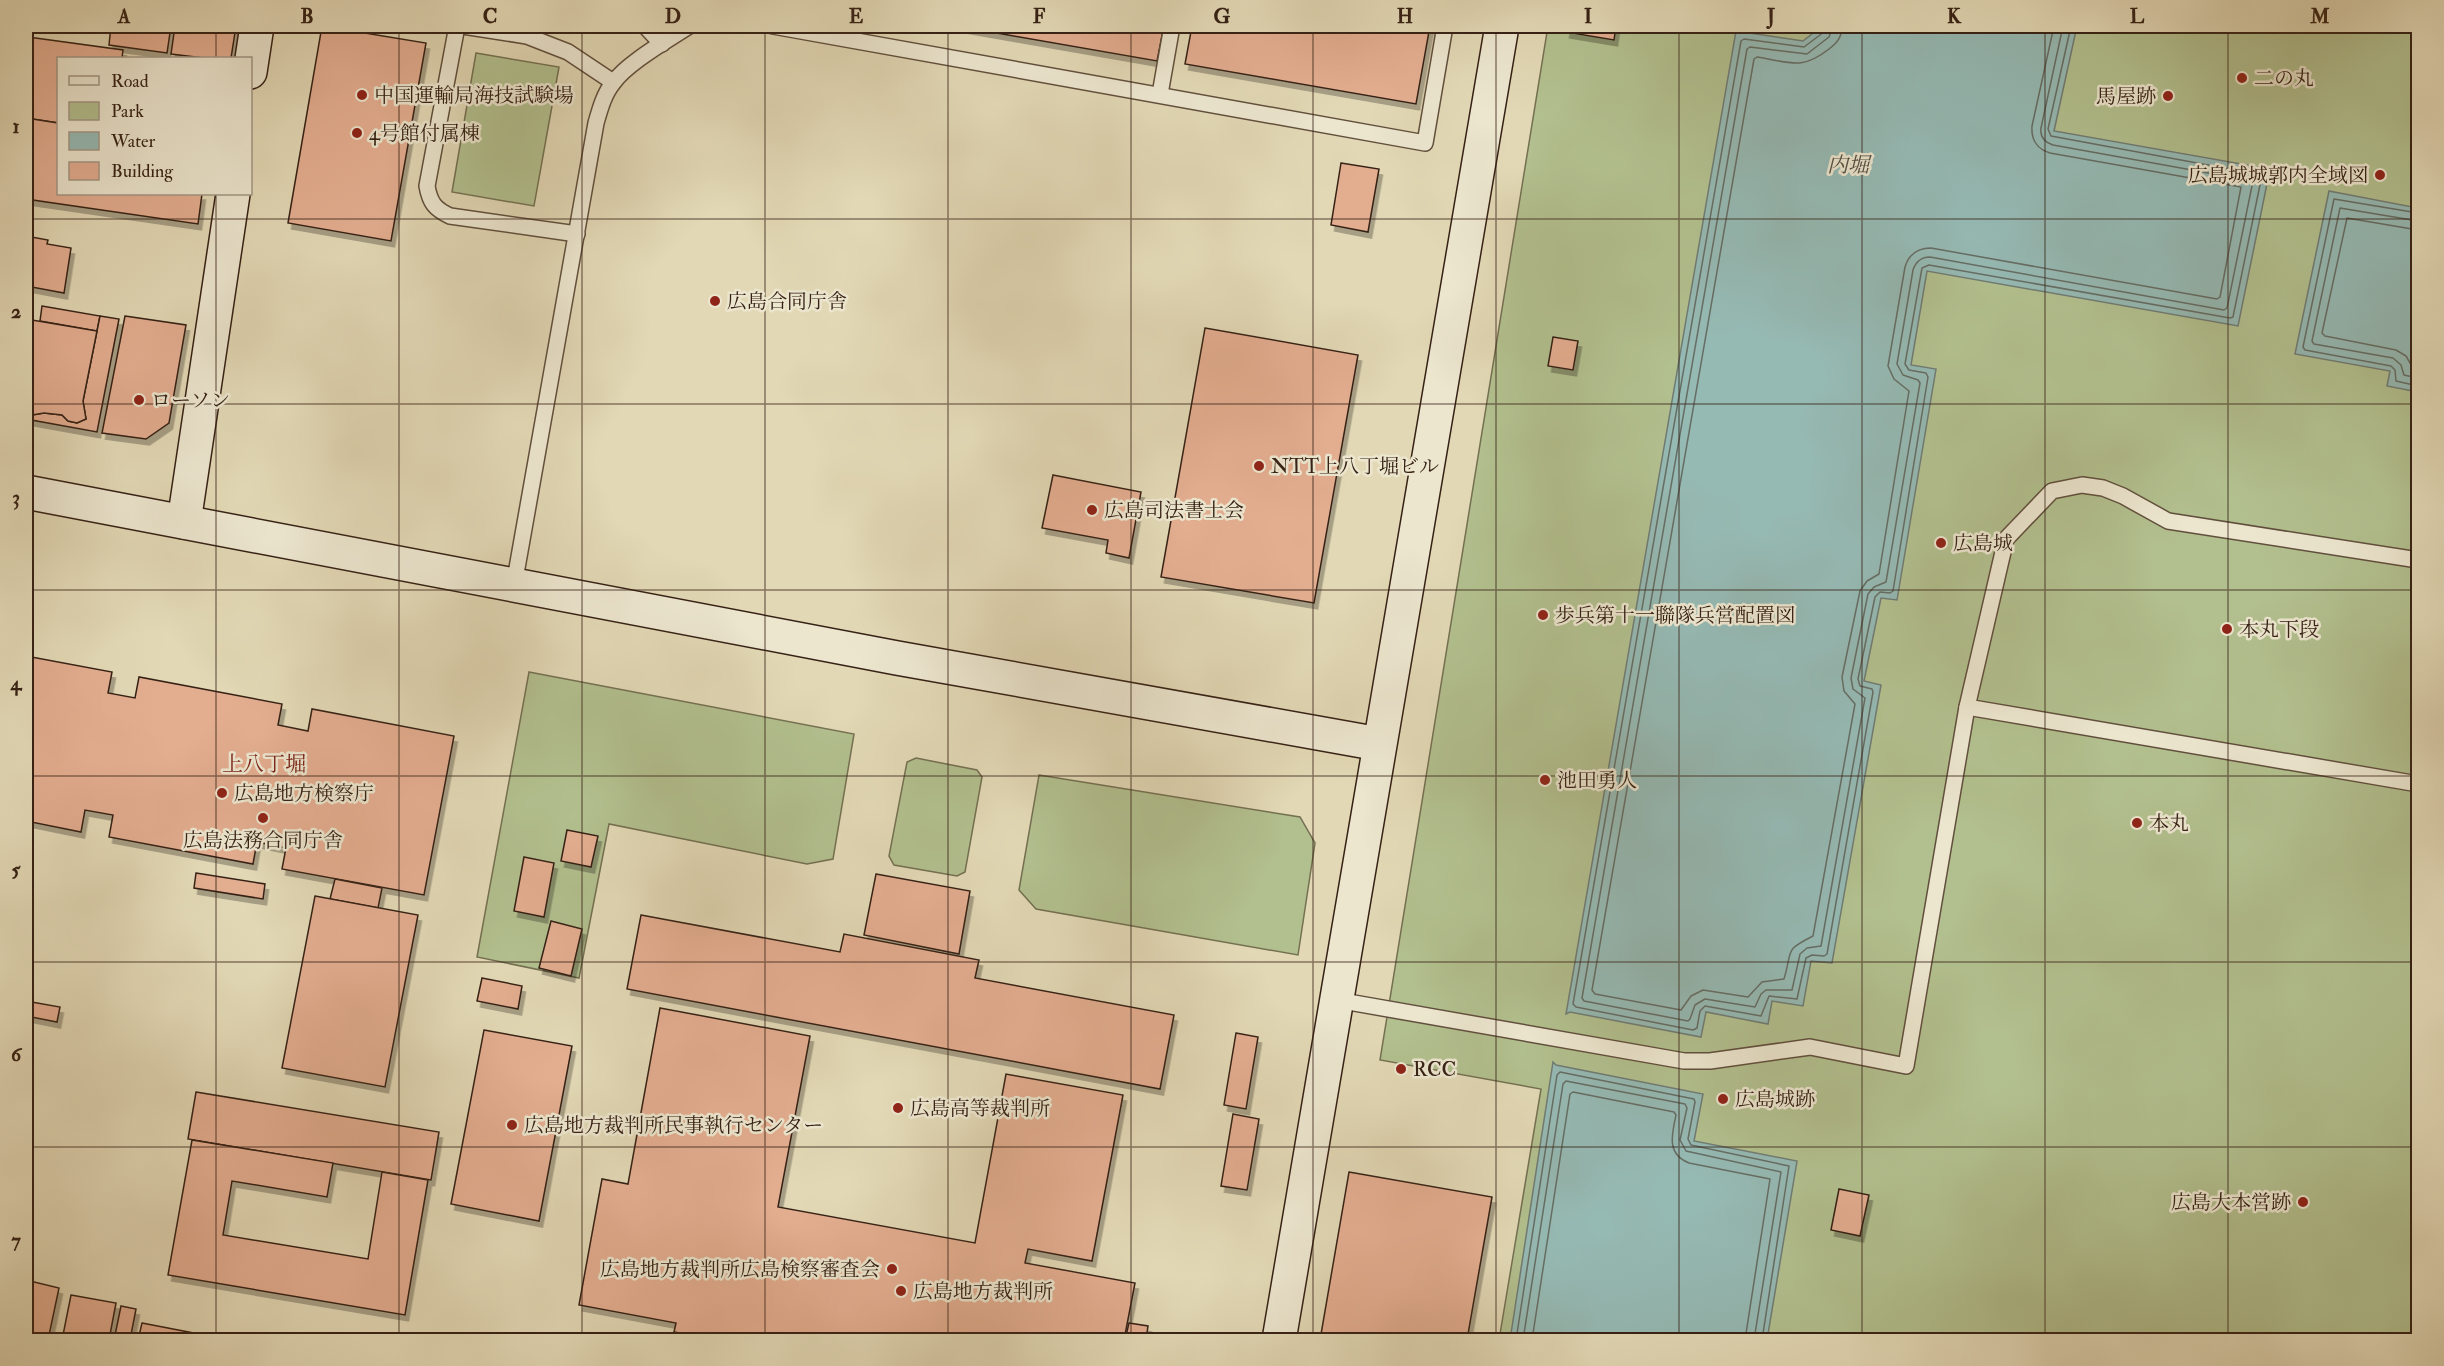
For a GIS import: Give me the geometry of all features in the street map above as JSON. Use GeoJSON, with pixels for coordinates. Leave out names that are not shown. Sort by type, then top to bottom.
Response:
{"type":"FeatureCollection","features":[{"type":"Feature","properties":{"kind":"street"},"geometry":{"type":"LineString","coordinates":[[252,59],[257,26]]}},
{"type":"Feature","properties":{"kind":"street"},"geometry":{"type":"LineString","coordinates":[[1279,1341],[1502,26]]}},
{"type":"Feature","properties":{"kind":"street"},"geometry":{"type":"LineString","coordinates":[[184,522],[233,195]]}},
{"type":"Feature","properties":{"kind":"street"},"geometry":{"type":"LineString","coordinates":[[26,492],[897,658],[1379,744]]}},
{"type":"Feature","properties":{"kind":"lane"},"geometry":{"type":"LineString","coordinates":[[457,26],[427,186],[429,199],[437,210],[450,216],[577,234]]}},
{"type":"Feature","properties":{"kind":"lane"},"geometry":{"type":"LineString","coordinates":[[463,26],[527,36],[568,52],[613,82]]}},
{"type":"Feature","properties":{"kind":"lane"},"geometry":{"type":"LineString","coordinates":[[645,26],[662,44]]}},
{"type":"Feature","properties":{"kind":"lane"},"geometry":{"type":"LineString","coordinates":[[513,585],[596,123],[602,103],[613,82],[689,26]]}},
{"type":"Feature","properties":{"kind":"lane"},"geometry":{"type":"LineString","coordinates":[[773,26],[1425,143],[1445,26]]}},
{"type":"Feature","properties":{"kind":"lane"},"geometry":{"type":"LineString","coordinates":[[1160,94],[1172,26]]}},
{"type":"Feature","properties":{"kind":"lane"},"geometry":{"type":"LineString","coordinates":[[1337,1000],[1684,1061],[1710,1061],[1810,1047],[1906,1066],[1967,707],[2006,539],[2052,491],[2082,485],[2103,488],[2123,496],[2168,521],[2418,560]]}},
{"type":"Feature","properties":{"kind":"lane"},"geometry":{"type":"LineString","coordinates":[[1967,707],[2418,784]]}},
{"type":"Feature","properties":{"kind":"green space","name":"広島城"},"geometry":{"type":"Polygon","coordinates":[[[1548,26],[2418,26],[2418,1340],[1499,1340],[1541,1089],[1380,1060],[1548,26]]]}},
{"type":"Feature","properties":{"kind":"green space"},"geometry":{"type":"Polygon","coordinates":[[[476,53],[559,67],[534,206],[452,192],[476,53]]]}},
{"type":"Feature","properties":{"kind":"green space"},"geometry":{"type":"Polygon","coordinates":[[[529,672],[854,734],[833,859],[807,864],[609,824],[579,978],[477,957],[529,672]]]}},
{"type":"Feature","properties":{"kind":"green space"},"geometry":{"type":"Polygon","coordinates":[[[916,758],[977,770],[982,777],[965,872],[957,876],[894,865],[889,856],[907,762],[916,758]]]}},
{"type":"Feature","properties":{"kind":"green space"},"geometry":{"type":"Polygon","coordinates":[[[1039,775],[1300,817],[1315,843],[1298,955],[1036,909],[1019,890],[1039,775]]]}},
{"type":"Feature","properties":{"kind":"water","name":"内堀"},"geometry":{"type":"Polygon","coordinates":[[[1822,26],[2077,26],[2054,131],[2270,169],[2238,326],[1927,271],[1911,365],[1936,369],[1897,600],[1881,598],[1864,681],[1881,685],[1832,963],[1811,961],[1803,1006],[1772,1001],[1768,1024],[1706,1012],[1701,1037],[1570,1012],[1566,1014],[1736,31],[1803,41],[1822,26]]]}},
{"type":"Feature","properties":{"kind":"water"},"geometry":{"type":"Polygon","coordinates":[[[2329,191],[2418,208],[2418,392],[2387,386],[2390,371],[2295,354],[2329,191]]]}},
{"type":"Feature","properties":{"kind":"water"},"geometry":{"type":"Polygon","coordinates":[[[1553,1062],[1556,1065],[1703,1094],[1694,1141],[1797,1161],[1767,1340],[1510,1340],[1553,1062]]]}},
{"type":"Feature","properties":{"kind":"building"},"geometry":{"type":"Polygon","coordinates":[[[111,26],[171,26],[167,53],[109,45],[111,26]]]}},
{"type":"Feature","properties":{"kind":"building"},"geometry":{"type":"Polygon","coordinates":[[[175,26],[236,26],[231,57],[171,54],[175,26]]]}},
{"type":"Feature","properties":{"kind":"building","name":"4号館付属棟"},"geometry":{"type":"Polygon","coordinates":[[[322,26],[426,43],[391,241],[288,223],[322,26]]]}},
{"type":"Feature","properties":{"kind":"building"},"geometry":{"type":"Polygon","coordinates":[[[957,26],[1164,26],[1157,61],[957,26]]]}},
{"type":"Feature","properties":{"kind":"building"},"geometry":{"type":"Polygon","coordinates":[[[1192,26],[1430,26],[1416,104],[1185,64],[1192,26]]]}},
{"type":"Feature","properties":{"kind":"building"},"geometry":{"type":"Polygon","coordinates":[[[1567,26],[1616,26],[1614,40],[1566,32],[1567,26]]]}},
{"type":"Feature","properties":{"kind":"building"},"geometry":{"type":"Polygon","coordinates":[[[28,37],[123,50],[122,57],[57,57],[57,123],[26,118],[28,37]]]}},
{"type":"Feature","properties":{"kind":"building"},"geometry":{"type":"Polygon","coordinates":[[[26,118],[57,123],[57,195],[202,195],[198,224],[26,199],[26,118]]]}},
{"type":"Feature","properties":{"kind":"building"},"geometry":{"type":"Polygon","coordinates":[[[1341,163],[1379,169],[1368,232],[1331,225],[1341,163]]]}},
{"type":"Feature","properties":{"kind":"building"},"geometry":{"type":"Polygon","coordinates":[[[26,236],[48,240],[47,244],[71,248],[64,293],[26,286],[26,236]]]}},
{"type":"Feature","properties":{"kind":"building"},"geometry":{"type":"Polygon","coordinates":[[[42,306],[100,316],[97,331],[40,321],[42,306]]]}},
{"type":"Feature","properties":{"kind":"building"},"geometry":{"type":"Polygon","coordinates":[[[100,316],[119,319],[97,432],[26,419],[26,416],[44,413],[62,415],[68,421],[77,423],[86,419],[83,401],[100,316]]]}},
{"type":"Feature","properties":{"kind":"building"},"geometry":{"type":"Polygon","coordinates":[[[125,316],[186,325],[169,423],[146,439],[102,433],[125,316]]]}},
{"type":"Feature","properties":{"kind":"building"},"geometry":{"type":"Polygon","coordinates":[[[26,319],[97,331],[83,401],[86,419],[77,423],[68,421],[62,415],[44,413],[26,416],[26,393],[31,372],[26,371],[26,319]]]}},
{"type":"Feature","properties":{"kind":"building","name":"NTT上八丁堀ビル"},"geometry":{"type":"Polygon","coordinates":[[[1205,328],[1358,355],[1314,603],[1161,577],[1205,328]]]}},
{"type":"Feature","properties":{"kind":"building"},"geometry":{"type":"Polygon","coordinates":[[[1553,337],[1578,341],[1573,370],[1548,366],[1553,337]]]}},
{"type":"Feature","properties":{"kind":"building","name":"広島司法書士会"},"geometry":{"type":"Polygon","coordinates":[[[1053,475],[1141,492],[1129,558],[1106,553],[1108,540],[1042,528],[1053,475]]]}},
{"type":"Feature","properties":{"kind":"building"},"geometry":{"type":"Polygon","coordinates":[[[26,656],[112,672],[108,693],[135,698],[139,677],[282,704],[278,725],[308,731],[312,709],[454,736],[424,895],[282,869],[286,848],[257,842],[253,864],[109,837],[113,815],[85,810],[81,832],[26,821],[26,656]]]}},
{"type":"Feature","properties":{"kind":"building"},"geometry":{"type":"Polygon","coordinates":[[[2418,797],[2418,830],[2412,829],[2418,797]]]}},
{"type":"Feature","properties":{"kind":"building"},"geometry":{"type":"Polygon","coordinates":[[[567,830],[598,836],[591,867],[561,861],[567,830]]]}},
{"type":"Feature","properties":{"kind":"building"},"geometry":{"type":"Polygon","coordinates":[[[524,857],[554,863],[544,917],[514,911],[524,857]]]}},
{"type":"Feature","properties":{"kind":"building"},"geometry":{"type":"Polygon","coordinates":[[[196,873],[265,884],[263,899],[194,888],[196,873]]]}},
{"type":"Feature","properties":{"kind":"building"},"geometry":{"type":"Polygon","coordinates":[[[876,874],[970,891],[959,954],[864,935],[876,874]]]}},
{"type":"Feature","properties":{"kind":"building"},"geometry":{"type":"Polygon","coordinates":[[[335,879],[382,888],[378,908],[330,899],[335,879]]]}},
{"type":"Feature","properties":{"kind":"building"},"geometry":{"type":"Polygon","coordinates":[[[315,896],[418,915],[385,1087],[282,1068],[315,896]]]}},
{"type":"Feature","properties":{"kind":"building"},"geometry":{"type":"Polygon","coordinates":[[[641,915],[840,952],[844,934],[979,960],[975,978],[1174,1015],[1160,1089],[627,989],[641,915]]]}},
{"type":"Feature","properties":{"kind":"building"},"geometry":{"type":"Polygon","coordinates":[[[551,921],[582,929],[571,976],[539,968],[551,921]]]}},
{"type":"Feature","properties":{"kind":"building"},"geometry":{"type":"Polygon","coordinates":[[[482,978],[522,986],[518,1009],[477,1001],[482,978]]]}},
{"type":"Feature","properties":{"kind":"building"},"geometry":{"type":"Polygon","coordinates":[[[26,1001],[60,1007],[57,1022],[26,1016],[26,1001]]]}},
{"type":"Feature","properties":{"kind":"building"},"geometry":{"type":"Polygon","coordinates":[[[660,1008],[810,1036],[778,1207],[975,1243],[1006,1074],[1123,1095],[1092,1261],[1028,1249],[1025,1263],[1135,1283],[1124,1340],[720,1340],[674,1332],[676,1323],[579,1305],[602,1179],[628,1184],[660,1008]]]}},
{"type":"Feature","properties":{"kind":"building"},"geometry":{"type":"Polygon","coordinates":[[[484,1030],[572,1046],[539,1221],[451,1204],[484,1030]]]}},
{"type":"Feature","properties":{"kind":"building"},"geometry":{"type":"Polygon","coordinates":[[[1236,1033],[1258,1037],[1246,1109],[1224,1105],[1236,1033]]]}},
{"type":"Feature","properties":{"kind":"building"},"geometry":{"type":"Polygon","coordinates":[[[196,1092],[439,1132],[431,1180],[188,1139],[196,1092]]]}},
{"type":"Feature","properties":{"kind":"building"},"geometry":{"type":"Polygon","coordinates":[[[1233,1114],[1259,1119],[1247,1190],[1221,1186],[1233,1114]]]}},
{"type":"Feature","properties":{"kind":"building"},"geometry":{"type":"Polygon","coordinates":[[[192,1140],[333,1163],[327,1197],[232,1181],[223,1235],[368,1259],[382,1172],[428,1180],[405,1315],[168,1275],[192,1140]]]}},
{"type":"Feature","properties":{"kind":"building"},"geometry":{"type":"Polygon","coordinates":[[[1349,1172],[1492,1197],[1467,1340],[1320,1340],[1349,1172]]]}},
{"type":"Feature","properties":{"kind":"building"},"geometry":{"type":"Polygon","coordinates":[[[1839,1189],[1869,1195],[1860,1236],[1831,1230],[1839,1189]]]}},
{"type":"Feature","properties":{"kind":"building"},"geometry":{"type":"Polygon","coordinates":[[[26,1280],[59,1288],[48,1340],[26,1340],[26,1280]]]}},
{"type":"Feature","properties":{"kind":"building"},"geometry":{"type":"Polygon","coordinates":[[[71,1295],[116,1303],[109,1340],[62,1340],[71,1295]]]}},
{"type":"Feature","properties":{"kind":"building"},"geometry":{"type":"Polygon","coordinates":[[[121,1306],[136,1309],[130,1340],[114,1340],[121,1306]]]}},
{"type":"Feature","properties":{"kind":"building"},"geometry":{"type":"Polygon","coordinates":[[[142,1323],[230,1340],[138,1340],[142,1323]]]}},
{"type":"Feature","properties":{"kind":"building"},"geometry":{"type":"Polygon","coordinates":[[[1129,1323],[1148,1326],[1146,1340],[1125,1340],[1129,1323]]]}},
{"type":"Feature","properties":{"kind":"place","name":"二の丸"},"geometry":{"type":"Point","coordinates":[2242,78]}},
{"type":"Feature","properties":{"kind":"place","name":"中国運輸局海技試験場"},"geometry":{"type":"Point","coordinates":[362,95]}},
{"type":"Feature","properties":{"kind":"place","name":"馬屋跡"},"geometry":{"type":"Point","coordinates":[2168,96]}},
{"type":"Feature","properties":{"kind":"place","name":"4号館付属棟"},"geometry":{"type":"Point","coordinates":[357,133]}},
{"type":"Feature","properties":{"kind":"place","name":"広島城城郭内全域図"},"geometry":{"type":"Point","coordinates":[2380,175]}},
{"type":"Feature","properties":{"kind":"place","name":"広島合同庁舎"},"geometry":{"type":"Point","coordinates":[715,301]}},
{"type":"Feature","properties":{"kind":"place","name":"ローソン"},"geometry":{"type":"Point","coordinates":[139,400]}},
{"type":"Feature","properties":{"kind":"place","name":"NTT上八丁堀ビル"},"geometry":{"type":"Point","coordinates":[1259,466]}},
{"type":"Feature","properties":{"kind":"place","name":"広島司法書士会"},"geometry":{"type":"Point","coordinates":[1092,510]}},
{"type":"Feature","properties":{"kind":"place","name":"広島城"},"geometry":{"type":"Point","coordinates":[1941,543]}},
{"type":"Feature","properties":{"kind":"place","name":"歩兵第十一聯隊兵営配置図"},"geometry":{"type":"Point","coordinates":[1543,615]}},
{"type":"Feature","properties":{"kind":"place","name":"本丸下段"},"geometry":{"type":"Point","coordinates":[2227,629]}},
{"type":"Feature","properties":{"kind":"place","name":"池田勇人"},"geometry":{"type":"Point","coordinates":[1545,780]}},
{"type":"Feature","properties":{"kind":"place","name":"広島地方検察庁"},"geometry":{"type":"Point","coordinates":[222,793]}},
{"type":"Feature","properties":{"kind":"place","name":"広島法務合同庁舎"},"geometry":{"type":"Point","coordinates":[263,818]}},
{"type":"Feature","properties":{"kind":"place","name":"本丸"},"geometry":{"type":"Point","coordinates":[2137,823]}},
{"type":"Feature","properties":{"kind":"place","name":"RCC"},"geometry":{"type":"Point","coordinates":[1401,1069]}},
{"type":"Feature","properties":{"kind":"place","name":"広島城跡"},"geometry":{"type":"Point","coordinates":[1723,1099]}},
{"type":"Feature","properties":{"kind":"place","name":"広島高等裁判所"},"geometry":{"type":"Point","coordinates":[898,1108]}},
{"type":"Feature","properties":{"kind":"place","name":"広島地方裁判所民事執行センター"},"geometry":{"type":"Point","coordinates":[512,1125]}},
{"type":"Feature","properties":{"kind":"place","name":"広島大本営跡"},"geometry":{"type":"Point","coordinates":[2303,1202]}},
{"type":"Feature","properties":{"kind":"place","name":"広島地方裁判所広島検察審査会"},"geometry":{"type":"Point","coordinates":[892,1269]}},
{"type":"Feature","properties":{"kind":"place","name":"広島地方裁判所"},"geometry":{"type":"Point","coordinates":[901,1291]}},
{"type":"Feature","properties":{"kind":"district","name":"上八丁堀"},"geometry":{"type":"Point","coordinates":[264,764]}}]}
